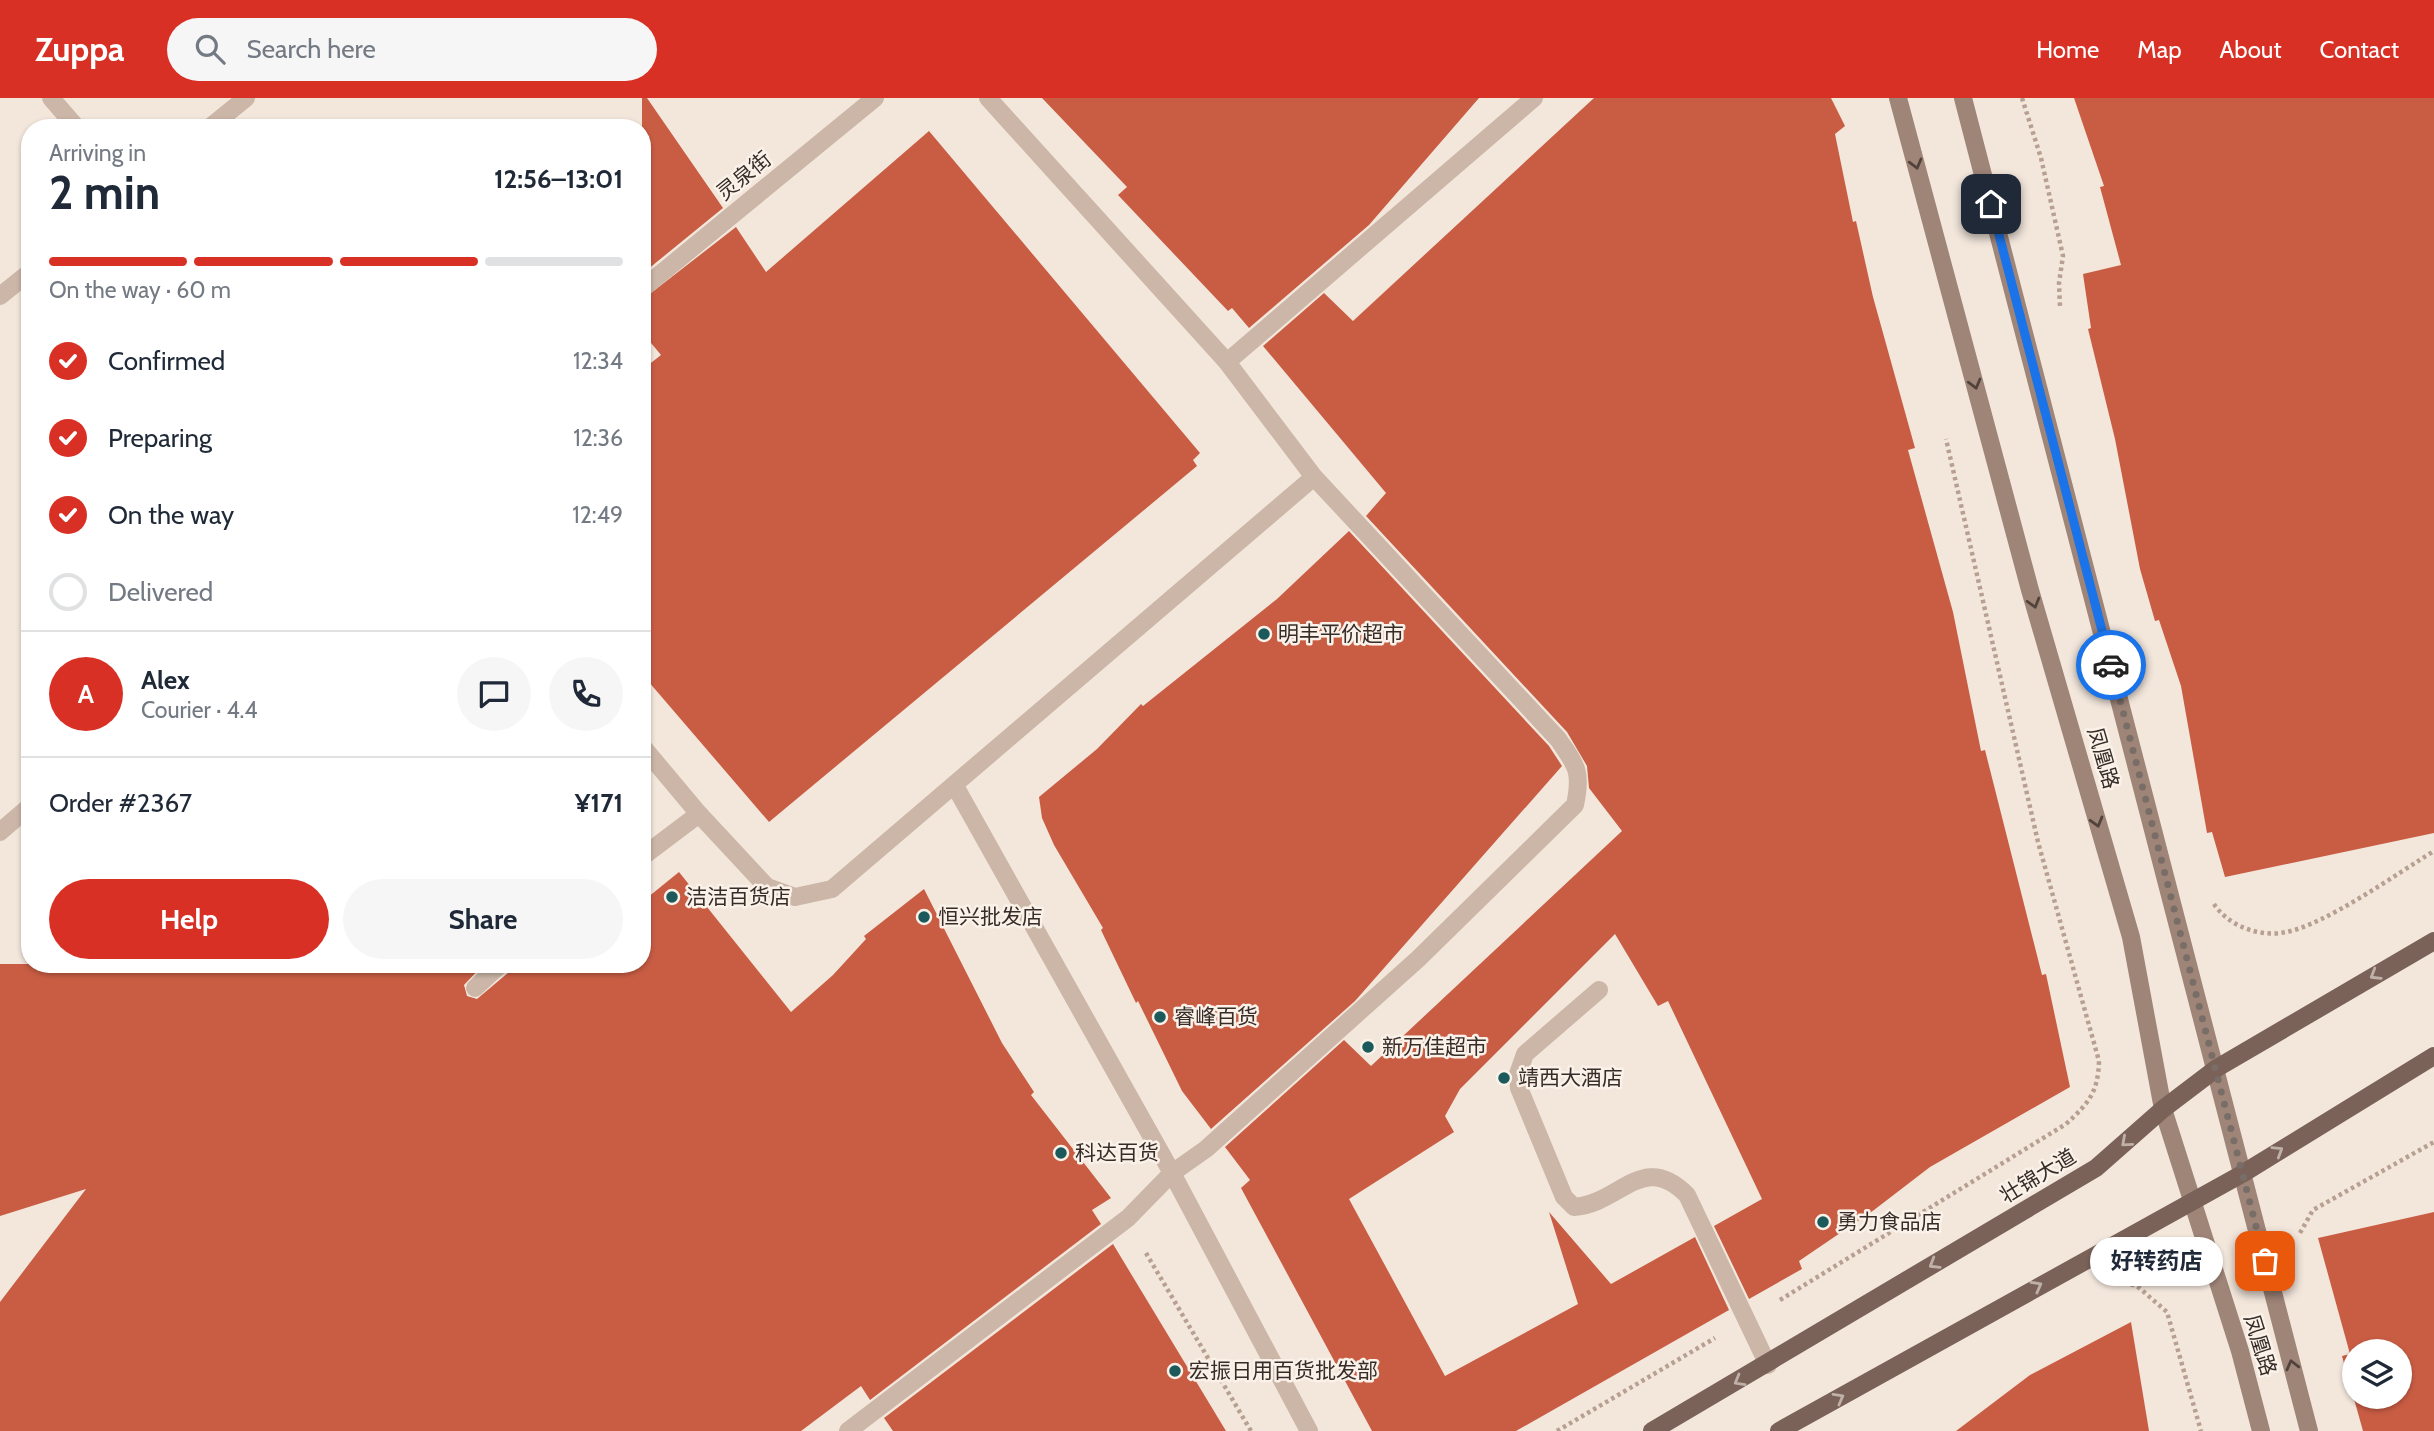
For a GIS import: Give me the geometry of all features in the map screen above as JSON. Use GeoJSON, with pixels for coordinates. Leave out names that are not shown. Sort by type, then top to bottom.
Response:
{"type":"FeatureCollection","features":[{"type":"Feature","properties":{"kind":"main road","name":"凤凰路"},"geometry":{"type":"LineString","coordinates":[[1898,98],[2030,590],[2131,937],[2163,1109],[2239,1350],[2261,1431]]}},
{"type":"Feature","properties":{"kind":"main road","name":"凤凰路"},"geometry":{"type":"LineString","coordinates":[[1963,98],[2217,1068],[2309,1431]]}},
{"type":"Feature","properties":{"kind":"main road","name":"壮锦大道"},"geometry":{"type":"LineString","coordinates":[[1652,1431],[1768,1365],[2096,1168],[2163,1109],[2217,1068],[2434,941]]}},
{"type":"Feature","properties":{"kind":"main road"},"geometry":{"type":"LineString","coordinates":[[1779,1431],[2242,1174],[2434,1056]]}},
{"type":"Feature","properties":{"kind":"street"},"geometry":{"type":"LineString","coordinates":[[51,98],[69,119]]}},
{"type":"Feature","properties":{"kind":"street"},"geometry":{"type":"LineString","coordinates":[[220,119],[246,98]]}},
{"type":"Feature","properties":{"kind":"street","name":"灵泉街"},"geometry":{"type":"LineString","coordinates":[[651,282],[875,98]]}},
{"type":"Feature","properties":{"kind":"street"},"geometry":{"type":"LineString","coordinates":[[848,1431],[1128,1218],[1172,1173],[1206,1149],[1418,958],[1549,833],[1575,805],[1580,781],[1572,759],[1558,739],[1314,477],[1227,362],[988,98]]}},
{"type":"Feature","properties":{"kind":"street"},"geometry":{"type":"LineString","coordinates":[[1227,362],[1534,98]]}},
{"type":"Feature","properties":{"kind":"street"},"geometry":{"type":"LineString","coordinates":[[0,296],[21,279]]}},
{"type":"Feature","properties":{"kind":"street"},"geometry":{"type":"LineString","coordinates":[[651,757],[699,814],[767,887],[795,897],[832,889],[1314,477]]}},
{"type":"Feature","properties":{"kind":"street"},"geometry":{"type":"LineString","coordinates":[[955,786],[1172,1173],[1309,1431]]}},
{"type":"Feature","properties":{"kind":"street"},"geometry":{"type":"LineString","coordinates":[[0,832],[21,814]]}},
{"type":"Feature","properties":{"kind":"street"},"geometry":{"type":"LineString","coordinates":[[651,850],[699,814]]}},
{"type":"Feature","properties":{"kind":"street"},"geometry":{"type":"LineString","coordinates":[[475,988],[492,973]]}},
{"type":"Feature","properties":{"kind":"street"},"geometry":{"type":"LineString","coordinates":[[1599,990],[1525,1054],[1518,1074],[1519,1088],[1564,1197],[1574,1207],[1586,1206],[1638,1180],[1654,1176],[1672,1180],[1687,1195],[1768,1365]]}},
{"type":"Feature","properties":{"kind":"path"},"geometry":{"type":"LineString","coordinates":[[2022,98],[2041,158],[2063,256],[2059,283],[2061,317]]}},
{"type":"Feature","properties":{"kind":"path"},"geometry":{"type":"LineString","coordinates":[[1557,1431],[1746,1320],[2046,1137],[2083,1109],[2098,1085],[2099,1061],[2038,842],[1943,426]]}},
{"type":"Feature","properties":{"kind":"path"},"geometry":{"type":"LineString","coordinates":[[2208,894],[2216,908],[2236,925],[2260,933],[2286,932],[2316,921],[2434,851]]}},
{"type":"Feature","properties":{"kind":"path"},"geometry":{"type":"LineString","coordinates":[[2298,1238],[2301,1226],[2314,1210],[2434,1142]]}},
{"type":"Feature","properties":{"kind":"path"},"geometry":{"type":"LineString","coordinates":[[1128,1218],[1251,1431]]}},
{"type":"Feature","properties":{"kind":"path"},"geometry":{"type":"LineString","coordinates":[[2114,1281],[2137,1286],[2167,1312],[2201,1431]]}},
{"type":"Feature","properties":{"kind":"building"},"geometry":{"type":"Polygon","coordinates":[[[642,98],[647,98],[723,208],[651,267],[651,119],[642,119],[642,98]]]}},
{"type":"Feature","properties":{"kind":"building"},"geometry":{"type":"Polygon","coordinates":[[[1042,98],[1479,98],[1369,225],[1249,328],[1232,308],[1228,311],[1118,195],[1127,187],[1042,98]]]}},
{"type":"Feature","properties":{"kind":"building"},"geometry":{"type":"Polygon","coordinates":[[[1594,98],[1831,98],[1845,126],[1835,134],[1853,222],[1856,221],[1873,297],[1915,448],[1908,450],[1953,612],[1981,751],[1985,750],[2042,975],[2046,974],[2070,1087],[1930,1167],[1874,1210],[1799,1261],[1802,1269],[1749,1299],[1714,1226],[1762,1199],[1668,1001],[1658,1006],[1615,934],[1460,1089],[1445,1116],[1454,1132],[1349,1199],[1445,1376],[1578,1304],[1549,1212],[1611,1284],[1695,1237],[1729,1310],[1516,1431],[1372,1431],[1241,1188],[1250,1180],[1225,1147],[1344,1040],[1371,1066],[1622,831],[1589,788],[1587,766],[1567,732],[1366,516],[1386,493],[1263,346],[1324,293],[1353,321],[1594,98]]]}},
{"type":"Feature","properties":{"kind":"building"},"geometry":{"type":"Polygon","coordinates":[[[2074,98],[2434,98],[2434,833],[2225,877],[2212,832],[2207,833],[2181,686],[2159,620],[2155,621],[2140,569],[2115,439],[2088,329],[2091,328],[2083,274],[2121,265],[2100,187],[2104,186],[2074,98]]]}},
{"type":"Feature","properties":{"kind":"building"},"geometry":{"type":"Polygon","coordinates":[[[929,131],[1200,453],[1193,460],[1197,466],[769,822],[651,684],[651,363],[661,355],[651,343],[651,293],[736,227],[766,272],[929,131]]]}},
{"type":"Feature","properties":{"kind":"building"},"geometry":{"type":"Polygon","coordinates":[[[1349,531],[1549,746],[1562,766],[1355,1001],[1211,1129],[1182,1091],[1138,1001],[1136,1003],[1101,930],[1103,928],[1054,845],[1042,818],[1039,797],[1097,749],[1141,704],[1143,706],[1277,599],[1349,531]]]}},
{"type":"Feature","properties":{"kind":"building"},"geometry":{"type":"Polygon","coordinates":[[[679,872],[791,1012],[833,975],[866,939],[864,936],[924,889],[1002,1043],[1034,1092],[1031,1095],[1111,1198],[1092,1210],[1101,1224],[870,1400],[861,1386],[801,1431],[0,1431],[0,1302],[86,1189],[0,1216],[0,964],[21,964],[21,973],[475,973],[464,985],[467,996],[477,999],[508,973],[651,973],[651,895],[679,872]]]}},
{"type":"Feature","properties":{"kind":"building"},"geometry":{"type":"Polygon","coordinates":[[[2434,1212],[2434,1431],[2363,1431],[2357,1409],[2412,1409],[2412,1339],[2346,1339],[2318,1238],[2434,1212]]]}},
{"type":"Feature","properties":{"kind":"building"},"geometry":{"type":"Polygon","coordinates":[[[1113,1244],[1226,1431],[893,1431],[884,1418],[1113,1244]]]}},
{"type":"Feature","properties":{"kind":"building"},"geometry":{"type":"Polygon","coordinates":[[[2131,1322],[2149,1431],[1956,1431],[2030,1375],[2131,1322]]]}},
{"type":"Feature","properties":{"kind":"way so far"},"geometry":{"type":"LineString","coordinates":[[2111,665],[2265,1261]]}},
{"type":"Feature","properties":{"kind":"place","name":"明丰平价超市"},"geometry":{"type":"Point","coordinates":[1264,634]}},
{"type":"Feature","properties":{"kind":"place","name":"洁洁百货店"},"geometry":{"type":"Point","coordinates":[672,897]}},
{"type":"Feature","properties":{"kind":"place","name":"恒兴批发店"},"geometry":{"type":"Point","coordinates":[924,917]}},
{"type":"Feature","properties":{"kind":"place","name":"睿峰百货"},"geometry":{"type":"Point","coordinates":[1160,1017]}},
{"type":"Feature","properties":{"kind":"place","name":"新万佳超市"},"geometry":{"type":"Point","coordinates":[1368,1047]}},
{"type":"Feature","properties":{"kind":"place","name":"靖西大酒店"},"geometry":{"type":"Point","coordinates":[1504,1078]}},
{"type":"Feature","properties":{"kind":"place","name":"科达百货"},"geometry":{"type":"Point","coordinates":[1061,1153]}},
{"type":"Feature","properties":{"kind":"place","name":"勇力食品店"},"geometry":{"type":"Point","coordinates":[1823,1222]}},
{"type":"Feature","properties":{"kind":"place","name":"好转药店"},"geometry":{"type":"Point","coordinates":[2265,1261]}},
{"type":"Feature","properties":{"kind":"place","name":"宏振日用百货批发部"},"geometry":{"type":"Point","coordinates":[1175,1371]}},
{"type":"Feature","properties":{"kind":"route"},"geometry":{"type":"LineString","coordinates":[[1991,204],[2111,665]]}}]}
